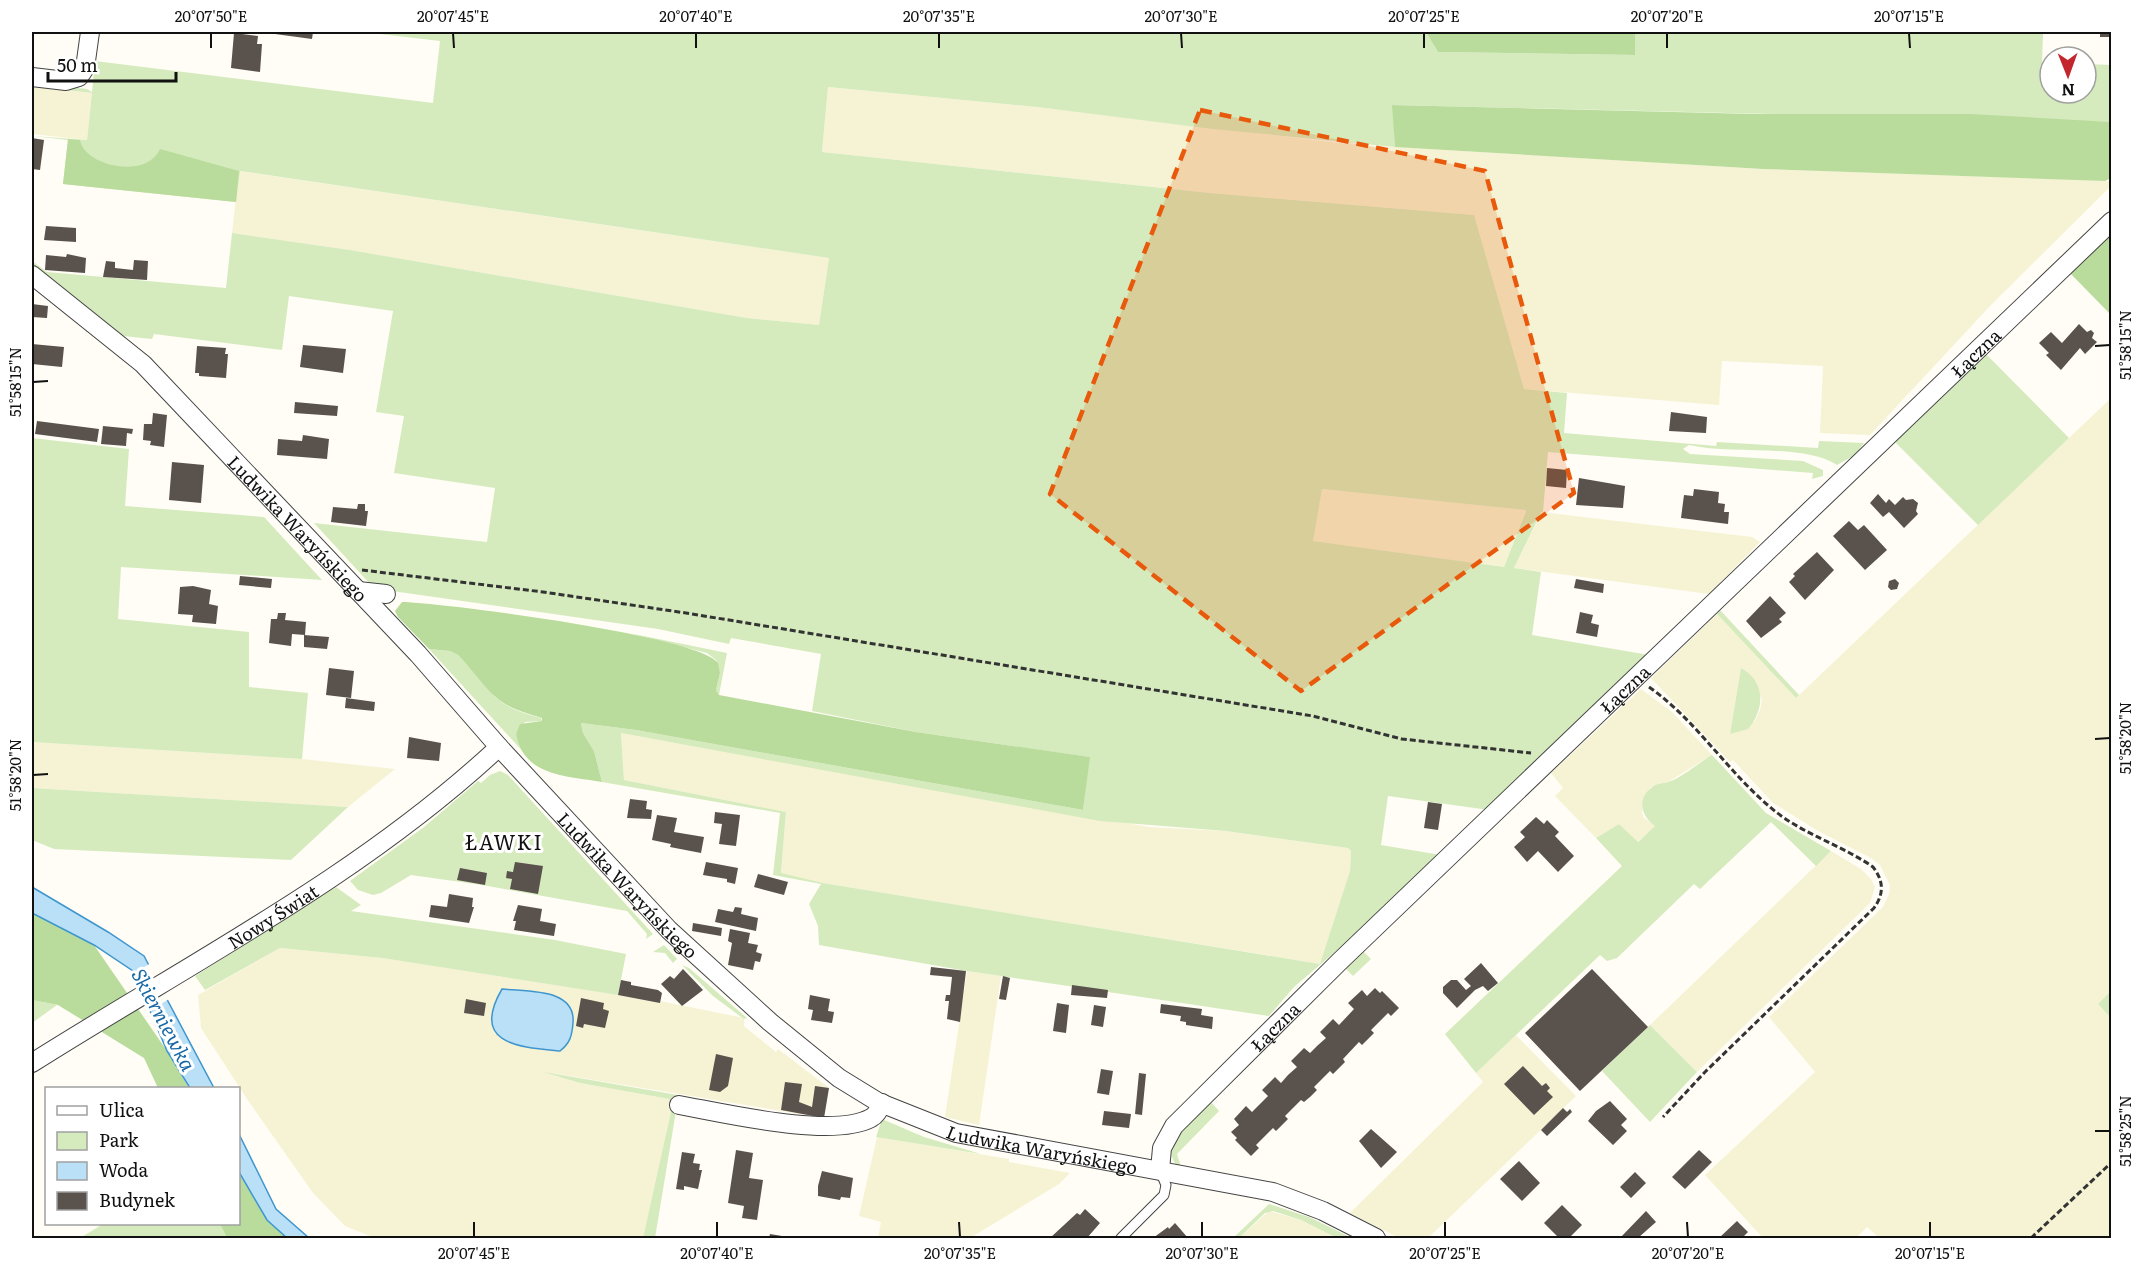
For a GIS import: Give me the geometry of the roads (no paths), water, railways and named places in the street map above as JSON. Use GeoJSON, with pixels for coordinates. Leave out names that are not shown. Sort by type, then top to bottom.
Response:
{"type":"FeatureCollection","features":[{"type":"Feature","properties":{"kind":"street"},"geometry":{"type":"LineString","coordinates":[[32,77],[66,81],[79,77],[85,68],[90,32]]}},
{"type":"Feature","properties":{"kind":"street","name":"Łączna"},"geometry":{"type":"LineString","coordinates":[[1160,1170],[1162,1148],[1174,1126],[1339,962],[2112,221]]}},
{"type":"Feature","properties":{"kind":"street","name":"Ludwika Waryńskiego"},"geometry":{"type":"LineString","coordinates":[[32,275],[143,364],[358,591],[627,887],[697,957],[839,1078],[915,1119],[963,1135],[1273,1192],[1298,1199],[1376,1239]]}},
{"type":"Feature","properties":{"kind":"street"},"geometry":{"type":"LineString","coordinates":[[358,591],[386,594]]}},
{"type":"Feature","properties":{"kind":"street","name":"Nowy Świat"},"geometry":{"type":"LineString","coordinates":[[32,1063],[352,866],[431,807],[499,747]]}},
{"type":"Feature","properties":{"kind":"street"},"geometry":{"type":"LineString","coordinates":[[680,1105],[778,1122],[822,1125],[855,1123],[871,1118],[882,1103]]}},
{"type":"Feature","properties":{"kind":"lane"},"geometry":{"type":"LineString","coordinates":[[1121,1239],[1164,1195],[1166,1185],[1160,1170]]}},
{"type":"Feature","properties":{"kind":"water","name":"Skierniewka"},"geometry":{"type":"Polygon","coordinates":[[[32,887],[144,956],[213,1087],[189,1087],[167,1051],[133,971],[94,945],[32,913],[32,887]]]}},
{"type":"Feature","properties":{"kind":"water"},"geometry":{"type":"Polygon","coordinates":[[[502,989],[548,994],[567,1003],[572,1012],[573,1023],[566,1045],[560,1051],[529,1047],[503,1039],[495,1032],[492,1021],[494,1007],[502,989]]]}},
{"type":"Feature","properties":{"kind":"water"},"geometry":{"type":"Polygon","coordinates":[[[240,1136],[276,1209],[309,1238],[287,1238],[267,1220],[240,1174],[240,1136]]]}},
{"type":"Feature","properties":{"kind":"district","name":"ŁAWKI"},"geometry":{"type":"Point","coordinates":[504,841]}}]}
